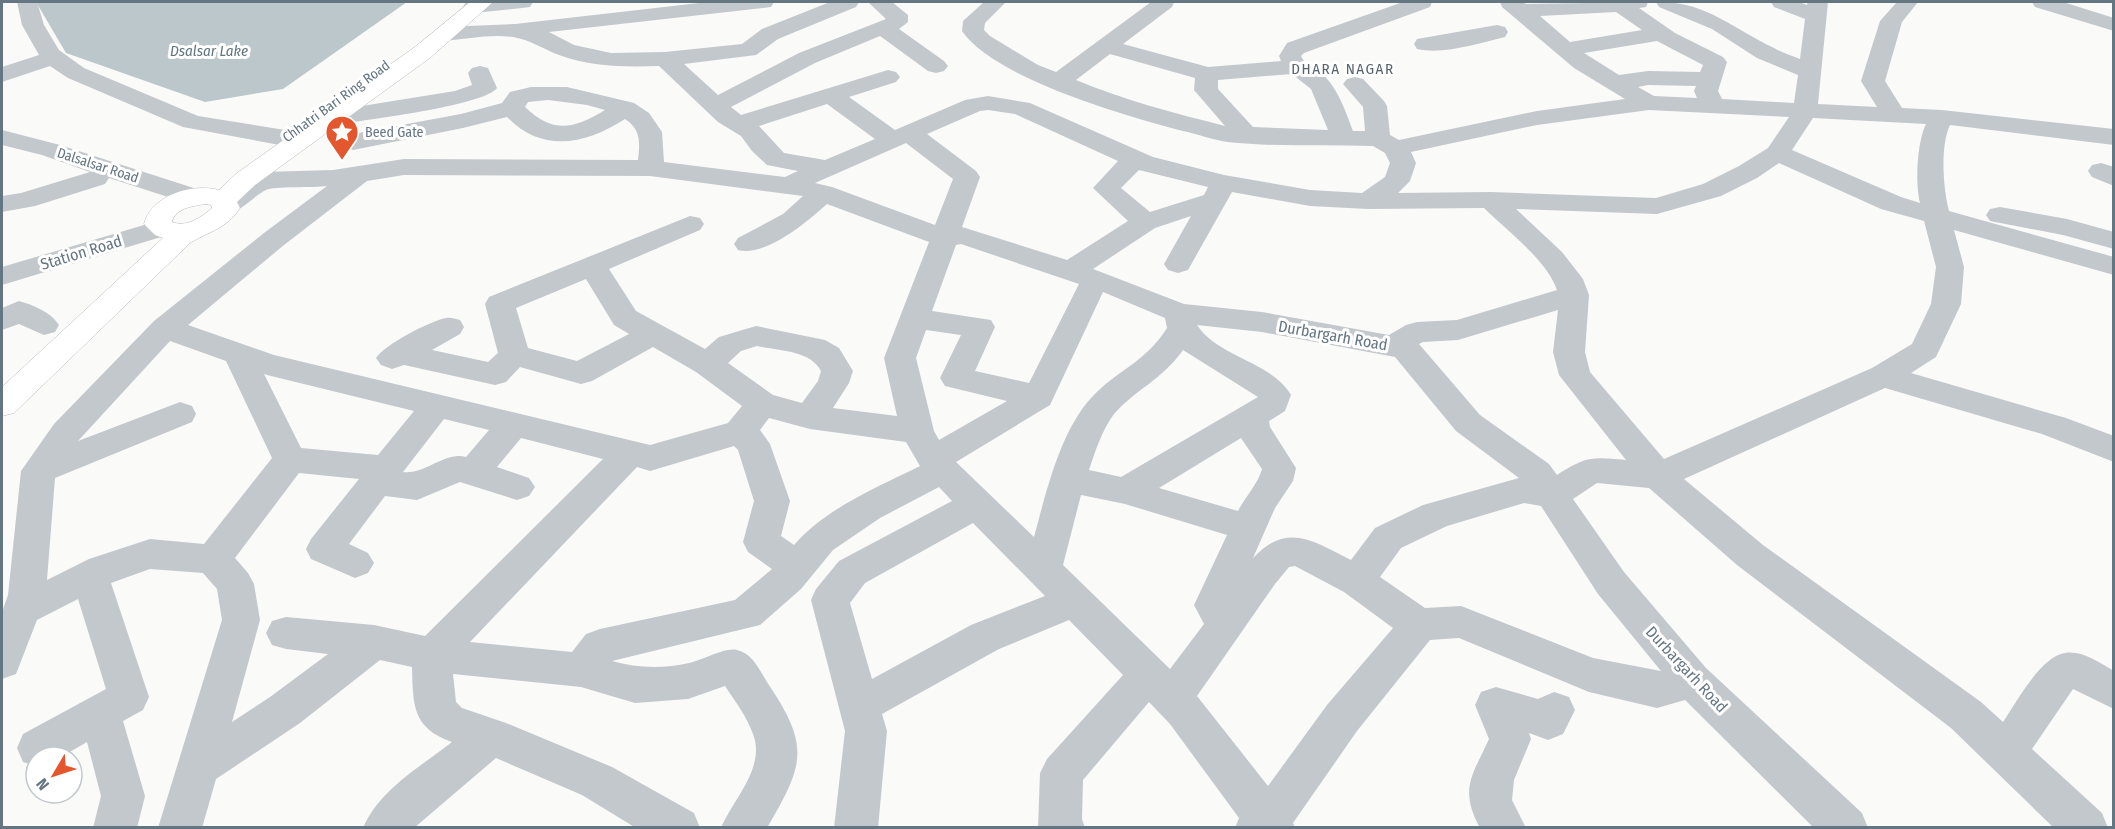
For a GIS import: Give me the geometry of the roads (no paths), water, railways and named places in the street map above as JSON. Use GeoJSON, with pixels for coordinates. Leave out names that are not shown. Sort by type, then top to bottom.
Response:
{"type":"FeatureCollection","features":[{"type":"Feature","properties":{"kind":"highway","name":"Chhatri Bari Ring Road"},"geometry":{"type":"LineString","coordinates":[[211,200],[339,129],[444,33],[473,3]]}},
{"type":"Feature","properties":{"kind":"highway","name":"Chhatri Bari Ring Road"},"geometry":{"type":"LineString","coordinates":[[211,200],[285,138],[473,3]]}},
{"type":"Feature","properties":{"kind":"highway"},"geometry":{"type":"LineString","coordinates":[[2,380],[169,223],[211,222],[223,213],[211,200]]}},
{"type":"Feature","properties":{"kind":"highway"},"geometry":{"type":"LineString","coordinates":[[2,405],[171,245],[169,223]]}},
{"type":"Feature","properties":{"kind":"street"},"geometry":{"type":"LineString","coordinates":[[27,2],[33,24],[53,58],[76,73],[192,122],[285,138]]}},
{"type":"Feature","properties":{"kind":"street"},"geometry":{"type":"LineString","coordinates":[[473,3],[522,2]]}},
{"type":"Feature","properties":{"kind":"street"},"geometry":{"type":"LineString","coordinates":[[444,33],[510,30],[763,2]]}},
{"type":"Feature","properties":{"kind":"street"},"geometry":{"type":"LineString","coordinates":[[773,2],[765,6],[779,30]]}},
{"type":"Feature","properties":{"kind":"street"},"geometry":{"type":"LineString","coordinates":[[690,84],[748,56],[779,30],[848,2]]}},
{"type":"Feature","properties":{"kind":"street"},"geometry":{"type":"LineString","coordinates":[[715,106],[807,58],[897,22],[899,18],[879,2]]}},
{"type":"Feature","properties":{"kind":"street"},"geometry":{"type":"LineString","coordinates":[[996,2],[974,21],[973,31],[982,41],[1010,60],[1095,97],[1159,117],[1226,134],[1343,138],[1387,144],[1537,118],[1648,103],[1942,117],[2114,137]]}},
{"type":"Feature","properties":{"kind":"street"},"geometry":{"type":"LineString","coordinates":[[1060,81],[1164,2]]}},
{"type":"Feature","properties":{"kind":"street"},"geometry":{"type":"LineString","coordinates":[[1667,2],[1720,24],[1765,53],[1809,71]]}},
{"type":"Feature","properties":{"kind":"street"},"geometry":{"type":"LineString","coordinates":[[748,244],[793,220],[826,181],[901,137],[974,105],[1003,104],[1021,108],[1135,159],[1219,192],[1368,201],[1491,200],[1657,206],[1712,190],[1748,172],[1777,153],[1804,111],[1817,9],[1782,2]]}},
{"type":"Feature","properties":{"kind":"street"},"geometry":{"type":"LineString","coordinates":[[1894,115],[1873,81],[1891,21],[1908,2]]}},
{"type":"Feature","properties":{"kind":"street"},"geometry":{"type":"LineString","coordinates":[[2043,2],[2114,25]]}},
{"type":"Feature","properties":{"kind":"street"},"geometry":{"type":"LineString","coordinates":[[1295,67],[1290,56],[1294,48],[1408,5],[1429,53],[1456,41],[1497,32]]}},
{"type":"Feature","properties":{"kind":"street"},"geometry":{"type":"LineString","coordinates":[[1522,12],[1630,7],[1661,34],[1715,62],[1706,91],[1713,106]]}},
{"type":"Feature","properties":{"kind":"street"},"geometry":{"type":"LineString","coordinates":[[1522,12],[1582,63],[1648,103]]}},
{"type":"Feature","properties":{"kind":"street"},"geometry":{"type":"LineString","coordinates":[[883,28],[936,66]]}},
{"type":"Feature","properties":{"kind":"street"},"geometry":{"type":"LineString","coordinates":[[510,30],[538,35],[609,29],[644,37],[649,44],[638,61]]}},
{"type":"Feature","properties":{"kind":"street"},"geometry":{"type":"LineString","coordinates":[[1566,49],[1661,34]]}},
{"type":"Feature","properties":{"kind":"street"},"geometry":{"type":"LineString","coordinates":[[538,35],[566,50],[585,55],[638,61],[748,50],[748,56]]}},
{"type":"Feature","properties":{"kind":"street"},"geometry":{"type":"LineString","coordinates":[[1106,46],[1207,74],[1295,67],[1307,71],[1317,81],[1330,101],[1343,138]]}},
{"type":"Feature","properties":{"kind":"street"},"geometry":{"type":"LineString","coordinates":[[748,56],[787,49],[807,58],[841,93],[901,137],[967,177],[900,358],[917,431],[938,465],[1185,711],[1266,825],[1342,718],[1419,625]]}},
{"type":"Feature","properties":{"kind":"street"},"geometry":{"type":"LineString","coordinates":[[2,75],[53,58]]}},
{"type":"Feature","properties":{"kind":"street"},"geometry":{"type":"LineString","coordinates":[[665,59],[715,106],[750,130],[776,160],[826,181]]}},
{"type":"Feature","properties":{"kind":"street"},"geometry":{"type":"LineString","coordinates":[[339,129],[399,108],[468,94],[485,88],[480,73]]}},
{"type":"Feature","properties":{"kind":"street"},"geometry":{"type":"LineString","coordinates":[[1207,74],[1206,90],[1246,135]]}},
{"type":"Feature","properties":{"kind":"street"},"geometry":{"type":"LineString","coordinates":[[739,124],[888,77]]}},
{"type":"Feature","properties":{"kind":"street"},"geometry":{"type":"LineString","coordinates":[[1615,83],[1648,78],[1710,79]]}},
{"type":"Feature","properties":{"kind":"street"},"geometry":{"type":"LineString","coordinates":[[1355,84],[1375,106],[1387,144],[1403,163],[1397,181],[1368,201]]}},
{"type":"Feature","properties":{"kind":"street"},"geometry":{"type":"LineString","coordinates":[[512,108],[515,100],[520,97],[538,93],[556,93],[625,108],[638,115],[648,126],[652,140],[650,168]]}},
{"type":"Feature","properties":{"kind":"street"},"geometry":{"type":"LineString","coordinates":[[339,129],[463,121],[512,108]]}},
{"type":"Feature","properties":{"kind":"street"},"geometry":{"type":"LineString","coordinates":[[512,108],[526,122],[566,135],[581,133],[625,108]]}},
{"type":"Feature","properties":{"kind":"street"},"geometry":{"type":"LineString","coordinates":[[1357,582],[1388,538],[1436,515],[1524,490],[1552,495],[1591,470],[1658,476],[1883,376],[1925,350],[1946,304],[1950,267],[1931,193],[1934,135],[1942,117]]}},
{"type":"Feature","properties":{"kind":"street"},"geometry":{"type":"LineString","coordinates":[[339,129],[365,153],[404,167]]}},
{"type":"Feature","properties":{"kind":"street","name":"Dalsalsar Road"},"geometry":{"type":"LineString","coordinates":[[2,138],[51,150],[211,200]]}},
{"type":"Feature","properties":{"kind":"street","name":"Dalsalsar Road"},"geometry":{"type":"LineString","coordinates":[[2,150],[167,201],[169,223]]}},
{"type":"Feature","properties":{"kind":"street"},"geometry":{"type":"LineString","coordinates":[[1777,153],[1891,203],[2067,227],[2114,241]]}},
{"type":"Feature","properties":{"kind":"street"},"geometry":{"type":"LineString","coordinates":[[1135,159],[1106,188],[1144,222]]}},
{"type":"Feature","properties":{"kind":"street"},"geometry":{"type":"LineString","coordinates":[[211,200],[262,180],[296,182],[358,176],[404,167],[650,168],[788,185],[826,181]]}},
{"type":"Feature","properties":{"kind":"street"},"geometry":{"type":"LineString","coordinates":[[2,662],[27,595],[38,471],[66,433],[165,328],[274,239],[358,176]]}},
{"type":"Feature","properties":{"kind":"street"},"geometry":{"type":"LineString","coordinates":[[2,204],[25,200],[96,178]]}},
{"type":"Feature","properties":{"kind":"street","name":"Durbargarh Road"},"geometry":{"type":"LineString","coordinates":[[826,181],[944,238],[963,235],[1083,276],[1180,321],[1262,322],[1405,348],[1468,423],[1537,473],[1611,583],[1692,680],[1846,828]]}},
{"type":"Feature","properties":{"kind":"street"},"geometry":{"type":"LineString","coordinates":[[581,670],[600,646],[746,614],[788,578],[820,540],[1039,397],[1088,293],[1083,276],[1144,222],[1219,192]]}},
{"type":"Feature","properties":{"kind":"street"},"geometry":{"type":"LineString","coordinates":[[1178,264],[1219,192]]}},
{"type":"Feature","properties":{"kind":"street"},"geometry":{"type":"LineString","coordinates":[[1491,200],[1552,258],[1569,279],[1574,295],[1569,352],[1575,375],[1658,476],[1750,555],[1966,715],[2086,828]]}},
{"type":"Feature","properties":{"kind":"street"},"geometry":{"type":"LineString","coordinates":[[1936,209],[2114,266]]}},
{"type":"Feature","properties":{"kind":"street","name":"Station Road"},"geometry":{"type":"LineString","coordinates":[[2,266],[169,223]]}},
{"type":"Feature","properties":{"kind":"street","name":"Station Road"},"geometry":{"type":"LineString","coordinates":[[2,276],[169,223]]}},
{"type":"Feature","properties":{"kind":"street"},"geometry":{"type":"LineString","coordinates":[[514,355],[500,304],[690,224]]}},
{"type":"Feature","properties":{"kind":"street"},"geometry":{"type":"LineString","coordinates":[[592,266],[625,318],[707,363],[762,404],[810,417],[917,431]]}},
{"type":"Feature","properties":{"kind":"street"},"geometry":{"type":"LineString","coordinates":[[1393,346],[1416,332],[1458,330],[1574,295]]}},
{"type":"Feature","properties":{"kind":"street"},"geometry":{"type":"LineString","coordinates":[[2,320],[19,311],[44,326]]}},
{"type":"Feature","properties":{"kind":"street"},"geometry":{"type":"LineString","coordinates":[[915,318],[980,327],[956,378],[1039,397]]}},
{"type":"Feature","properties":{"kind":"street"},"geometry":{"type":"LineString","coordinates":[[1125,491],[1274,404],[1276,399],[1272,390],[1196,345],[1180,321]]}},
{"type":"Feature","properties":{"kind":"street"},"geometry":{"type":"LineString","coordinates":[[1043,570],[1073,464],[1098,412],[1113,394],[1143,374],[1173,346],[1180,321]]}},
{"type":"Feature","properties":{"kind":"street"},"geometry":{"type":"LineString","coordinates":[[359,387],[398,353],[449,327]]}},
{"type":"Feature","properties":{"kind":"street"},"geometry":{"type":"LineString","coordinates":[[165,328],[239,355],[359,387],[650,458],[740,432],[762,404]]}},
{"type":"Feature","properties":{"kind":"street"},"geometry":{"type":"LineString","coordinates":[[514,355],[581,373],[653,334]]}},
{"type":"Feature","properties":{"kind":"street"},"geometry":{"type":"LineString","coordinates":[[707,363],[730,344],[756,336],[814,347],[828,355],[837,370],[810,417]]}},
{"type":"Feature","properties":{"kind":"street"},"geometry":{"type":"LineString","coordinates":[[398,353],[495,374],[514,355]]}},
{"type":"Feature","properties":{"kind":"street"},"geometry":{"type":"LineString","coordinates":[[239,355],[290,460]]}},
{"type":"Feature","properties":{"kind":"street"},"geometry":{"type":"LineString","coordinates":[[1883,376],[2054,426],[2114,450]]}},
{"type":"Feature","properties":{"kind":"street"},"geometry":{"type":"LineString","coordinates":[[355,563],[324,549],[436,406]]}},
{"type":"Feature","properties":{"kind":"street"},"geometry":{"type":"LineString","coordinates":[[38,471],[180,414]]}},
{"type":"Feature","properties":{"kind":"street"},"geometry":{"type":"LineString","coordinates":[[1225,625],[1214,605],[1260,502],[1276,481],[1279,468],[1253,429],[1252,416]]}},
{"type":"Feature","properties":{"kind":"street"},"geometry":{"type":"LineString","coordinates":[[472,474],[513,425]]}},
{"type":"Feature","properties":{"kind":"street"},"geometry":{"type":"LineString","coordinates":[[740,432],[753,444],[772,501],[761,542],[802,562],[852,572]]}},
{"type":"Feature","properties":{"kind":"street"},"geometry":{"type":"LineString","coordinates":[[629,454],[432,656],[433,689],[437,711],[448,722],[490,736],[597,781],[678,828]]}},
{"type":"Feature","properties":{"kind":"street"},"geometry":{"type":"LineString","coordinates":[[290,460],[382,476],[417,487],[460,468],[472,474],[518,487]]}},
{"type":"Feature","properties":{"kind":"street"},"geometry":{"type":"LineString","coordinates":[[213,559],[290,460]]}},
{"type":"Feature","properties":{"kind":"street"},"geometry":{"type":"LineString","coordinates":[[1069,479],[1125,491],[1248,528]]}},
{"type":"Feature","properties":{"kind":"street"},"geometry":{"type":"LineString","coordinates":[[856,828],[866,731],[830,600],[852,572],[977,504]]}},
{"type":"Feature","properties":{"kind":"street"},"geometry":{"type":"LineString","coordinates":[[1063,828],[1059,825],[1062,773],[1160,687],[1225,625],[1278,555],[1299,551],[1357,582],[1419,625],[1461,622],[1588,675],[1657,690],[1692,680]]}},
{"type":"Feature","properties":{"kind":"street"},"geometry":{"type":"LineString","coordinates":[[21,610],[90,576],[150,554],[213,559],[235,584],[241,620],[180,828]]}},
{"type":"Feature","properties":{"kind":"street"},"geometry":{"type":"LineString","coordinates":[[43,745],[129,697],[90,576]]}},
{"type":"Feature","properties":{"kind":"street"},"geometry":{"type":"LineString","coordinates":[[860,706],[985,637],[1074,601]]}},
{"type":"Feature","properties":{"kind":"street"},"geometry":{"type":"LineString","coordinates":[[286,633],[374,642],[432,656],[581,670],[635,685],[688,681],[734,666],[774,732],[778,751],[770,779],[743,828]]}},
{"type":"Feature","properties":{"kind":"street"},"geometry":{"type":"LineString","coordinates":[[198,767],[285,710],[374,642]]}},
{"type":"Feature","properties":{"kind":"street"},"geometry":{"type":"LineString","coordinates":[[2006,752],[2065,670],[2077,671],[2114,690]]}},
{"type":"Feature","properties":{"kind":"street"},"geometry":{"type":"LineString","coordinates":[[1504,828],[1490,803],[1492,780],[1510,739],[1496,705],[1548,721],[1554,710]]}},
{"type":"Feature","properties":{"kind":"street"},"geometry":{"type":"LineString","coordinates":[[100,712],[123,796],[115,828]]}},
{"type":"Feature","properties":{"kind":"street"},"geometry":{"type":"LineString","coordinates":[[385,828],[403,807],[490,736]]}},
{"type":"Feature","properties":{"kind":"water","name":"Dsalsar Lake"},"geometry":{"type":"Polygon","coordinates":[[[36,2],[407,2],[283,89],[205,102],[66,53],[36,2]]]}},
{"type":"Feature","properties":{"kind":"place","name":"Beed Gate"},"geometry":{"type":"Point","coordinates":[342,161]}},
{"type":"Feature","properties":{"kind":"district","name":"DHARA NAGAR"},"geometry":{"type":"Point","coordinates":[1343,69]}}]}
